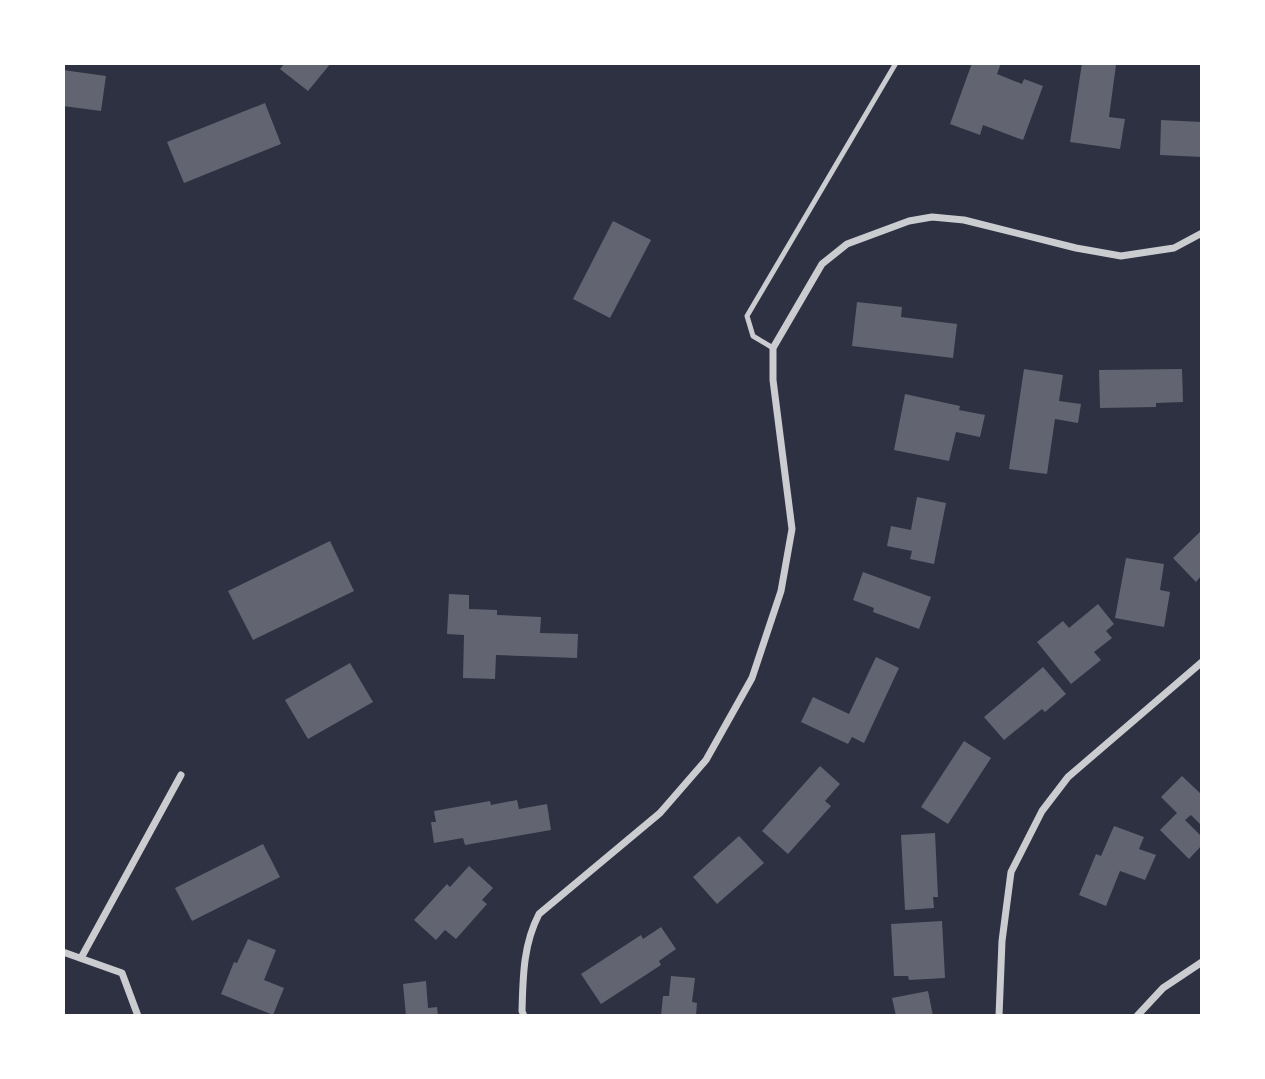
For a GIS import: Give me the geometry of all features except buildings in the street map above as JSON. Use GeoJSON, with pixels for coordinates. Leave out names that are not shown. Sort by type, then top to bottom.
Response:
{"type":"FeatureCollection","features":[{"type":"Feature","properties":{"kind":"street"},"geometry":{"type":"LineString","coordinates":[[524,1016],[523,971],[531,931],[539,914],[660,813],[706,760],[752,678],[781,591],[792,529],[773,380],[774,348],[822,264],[847,244],[909,221],[932,217],[964,220],[1076,248],[1121,256],[1174,248],[1202,233]]}},
{"type":"Feature","properties":{"kind":"street"},"geometry":{"type":"LineString","coordinates":[[999,1016],[1002,942],[1011,872],[1042,811],[1068,777],[1202,662]]}},
{"type":"Feature","properties":{"kind":"street"},"geometry":{"type":"LineString","coordinates":[[81,958],[181,775]]}},
{"type":"Feature","properties":{"kind":"street"},"geometry":{"type":"LineString","coordinates":[[63,952],[122,973],[138,1016]]}},
{"type":"Feature","properties":{"kind":"street"},"geometry":{"type":"LineString","coordinates":[[1137,1016],[1163,988],[1202,962]]}},
{"type":"Feature","properties":{"kind":"lane"},"geometry":{"type":"LineString","coordinates":[[774,348],[754,336],[747,316],[896,63]]}}]}
